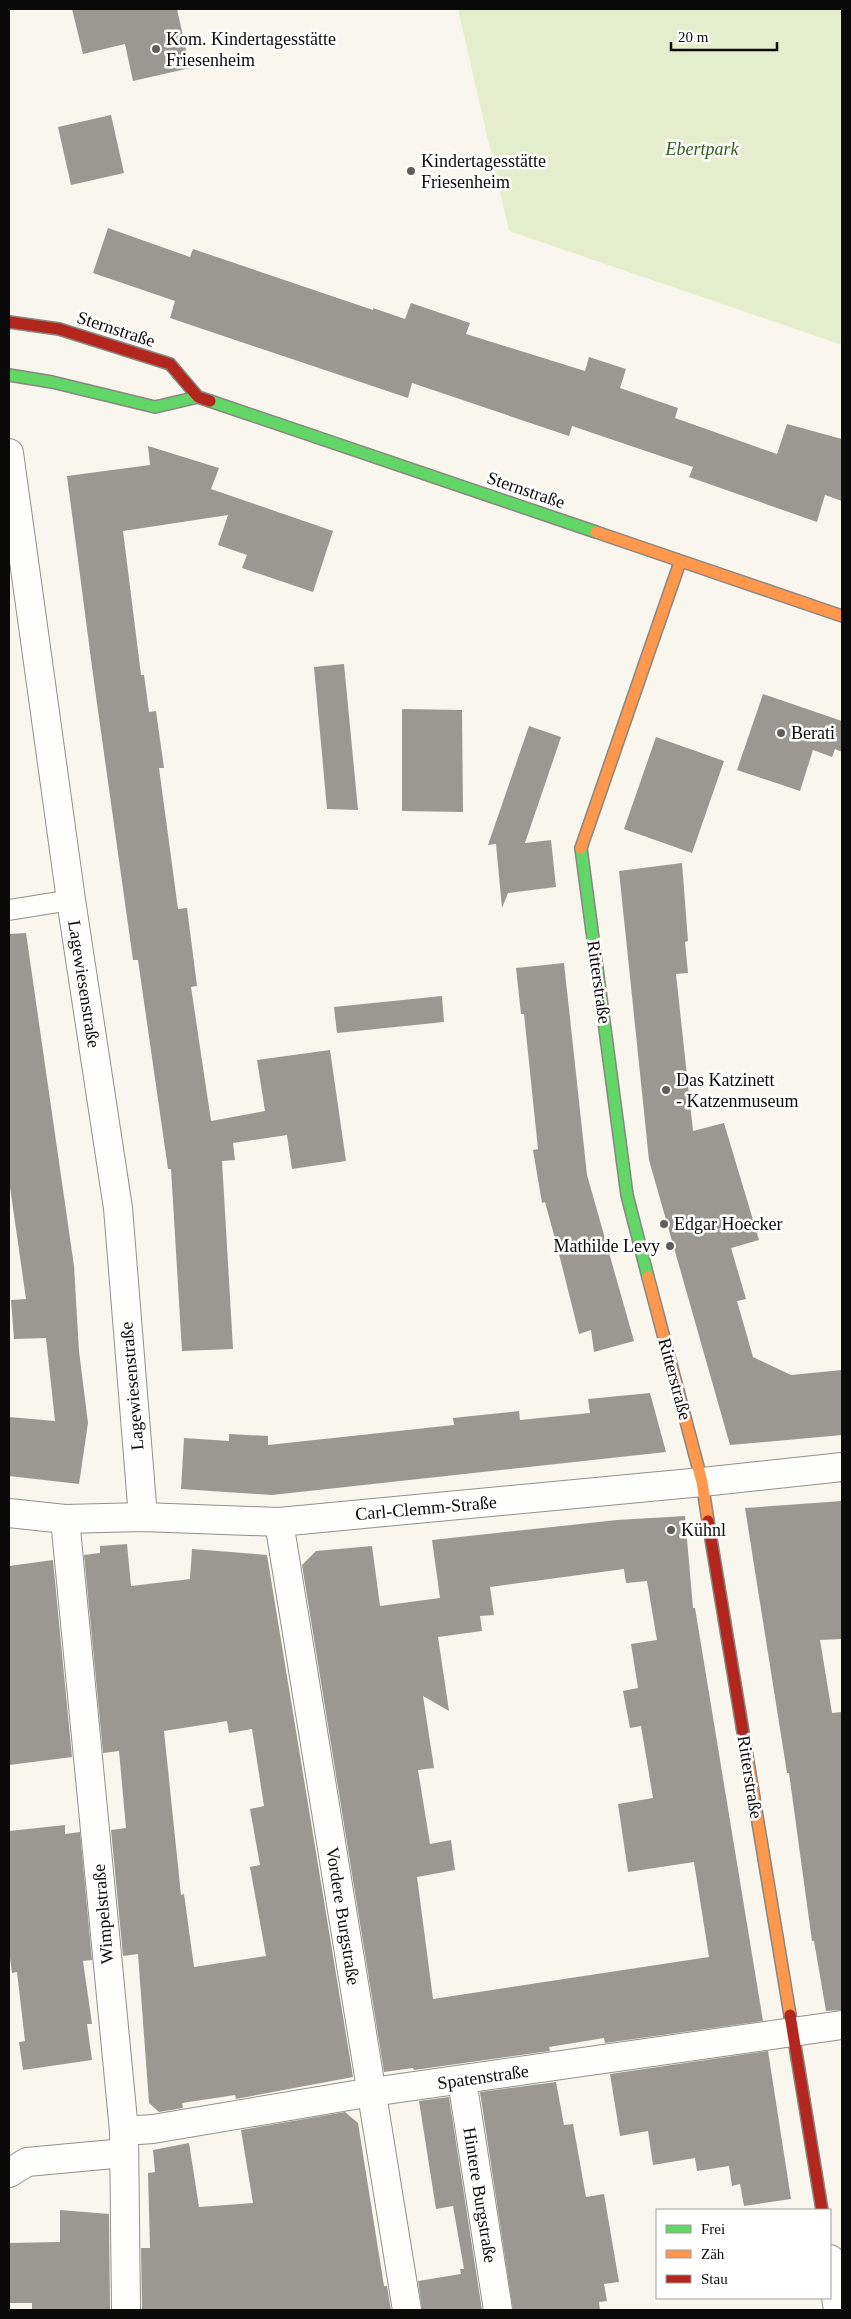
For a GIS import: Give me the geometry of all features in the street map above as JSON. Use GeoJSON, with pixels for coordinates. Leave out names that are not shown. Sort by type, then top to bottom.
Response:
{"type":"FeatureCollection","features":[{"type":"Feature","properties":{"kind":"street","name":"Sternstraße"},"geometry":{"type":"LineString","coordinates":[[9,322],[59,329],[170,364],[198,397],[842,616]]}},
{"type":"Feature","properties":{"kind":"street"},"geometry":{"type":"LineString","coordinates":[[9,375],[52,382],[155,407],[198,397]]}},
{"type":"Feature","properties":{"kind":"street","name":"Lagewiesenstraße"},"geometry":{"type":"LineString","coordinates":[[9,453],[71,900],[118,1208],[143,1517]]}},
{"type":"Feature","properties":{"kind":"street","name":"Ritterstraße"},"geometry":{"type":"LineString","coordinates":[[680,562],[581,848],[627,1195],[702,1482],[822,2209]]}},
{"type":"Feature","properties":{"kind":"street","name":"Carl-Clemm-Straße"},"geometry":{"type":"LineString","coordinates":[[9,1514],[65,1519],[143,1517],[279,1522],[842,1467]]}},
{"type":"Feature","properties":{"kind":"street","name":"Wimpelstraße"},"geometry":{"type":"LineString","coordinates":[[65,1519],[124,2142],[126,2310]]}},
{"type":"Feature","properties":{"kind":"street","name":"Vordere Burgstraße"},"geometry":{"type":"LineString","coordinates":[[279,1522],[406,2310]]}},
{"type":"Feature","properties":{"kind":"street","name":"Spatenstraße"},"geometry":{"type":"LineString","coordinates":[[9,2173],[27,2162],[124,2142],[153,2130],[372,2092],[842,2025]]}},
{"type":"Feature","properties":{"kind":"street","name":"Hintere Burgstraße"},"geometry":{"type":"LineString","coordinates":[[462,2080],[498,2310]]}},
{"type":"Feature","properties":{"kind":"street"},"geometry":{"type":"LineString","coordinates":[[831,2265],[838,2310]]}},
{"type":"Feature","properties":{"kind":"lane"},"geometry":{"type":"LineString","coordinates":[[9,910],[71,900]]}},
{"type":"Feature","properties":{"kind":"green space","name":"Ebertpark"},"geometry":{"type":"Polygon","coordinates":[[[458,9],[842,9],[842,345],[509,231],[458,9]]]}},
{"type":"Feature","properties":{"kind":"building","name":"Kom. Kindertagesstätte Friesenheim"},"geometry":{"type":"Polygon","coordinates":[[[72,9],[177,9],[190,68],[133,81],[125,44],[83,54],[72,9]]]}},
{"type":"Feature","properties":{"kind":"building"},"geometry":{"type":"Polygon","coordinates":[[[111,115],[124,173],[71,185],[58,127],[111,115]]]}},
{"type":"Feature","properties":{"kind":"building"},"geometry":{"type":"Polygon","coordinates":[[[108,228],[190,257],[193,249],[405,319],[411,303],[470,323],[466,334],[585,371],[589,357],[626,369],[620,388],[678,408],[675,418],[777,454],[787,424],[842,439],[842,501],[825,495],[817,522],[689,477],[693,467],[572,426],[569,436],[412,383],[408,398],[170,318],[175,301],[93,273],[108,228]]]}},
{"type":"Feature","properties":{"kind":"building"},"geometry":{"type":"Polygon","coordinates":[[[148,446],[219,468],[211,489],[333,531],[313,592],[242,568],[247,555],[218,545],[228,515],[123,531],[141,675],[144,675],[149,712],[156,711],[164,768],[159,768],[178,909],[187,908],[197,986],[191,987],[211,1121],[265,1111],[257,1060],[330,1050],[346,1161],[292,1169],[287,1135],[233,1143],[235,1160],[222,1161],[233,1349],[182,1351],[171,1169],[168,1169],[138,960],[133,960],[67,476],[150,465],[148,446]]]}},
{"type":"Feature","properties":{"kind":"building"},"geometry":{"type":"Polygon","coordinates":[[[344,664],[358,810],[327,809],[314,667],[344,664]]]}},
{"type":"Feature","properties":{"kind":"building"},"geometry":{"type":"Polygon","coordinates":[[[763,694],[842,721],[842,752],[835,749],[832,757],[813,750],[800,791],[737,770],[763,694]]]}},
{"type":"Feature","properties":{"kind":"building"},"geometry":{"type":"Polygon","coordinates":[[[402,709],[462,710],[463,812],[402,811],[402,709]]]}},
{"type":"Feature","properties":{"kind":"building"},"geometry":{"type":"Polygon","coordinates":[[[529,726],[561,737],[525,843],[551,840],[556,887],[508,893],[502,908],[496,844],[488,845],[529,726]]]}},
{"type":"Feature","properties":{"kind":"building"},"geometry":{"type":"Polygon","coordinates":[[[656,737],[724,761],[692,853],[624,829],[656,737]]]}},
{"type":"Feature","properties":{"kind":"building"},"geometry":{"type":"Polygon","coordinates":[[[682,863],[688,941],[685,942],[688,973],[676,974],[693,1131],[724,1123],[759,1240],[731,1248],[746,1299],[737,1301],[753,1357],[791,1375],[842,1370],[842,1435],[730,1445],[649,1160],[619,871],[682,863]]]}},
{"type":"Feature","properties":{"kind":"building"},"geometry":{"type":"Polygon","coordinates":[[[26,933],[74,1266],[79,1351],[88,1423],[79,1484],[9,1476],[9,1417],[55,1421],[46,1338],[14,1339],[11,1300],[26,1299],[9,1180],[9,934],[26,933]]]}},
{"type":"Feature","properties":{"kind":"building"},"geometry":{"type":"Polygon","coordinates":[[[564,963],[587,1175],[634,1341],[594,1352],[591,1330],[579,1334],[545,1202],[542,1203],[533,1150],[538,1149],[524,1014],[521,1014],[516,968],[564,963]]]}},
{"type":"Feature","properties":{"kind":"building"},"geometry":{"type":"Polygon","coordinates":[[[442,996],[444,1022],[337,1033],[334,1007],[442,996]]]}},
{"type":"Feature","properties":{"kind":"building"},"geometry":{"type":"Polygon","coordinates":[[[650,1393],[666,1452],[272,1495],[181,1489],[184,1438],[229,1441],[229,1434],[268,1436],[268,1445],[454,1425],[453,1418],[519,1411],[520,1420],[590,1413],[588,1399],[650,1393]]]}},
{"type":"Feature","properties":{"kind":"building"},"geometry":{"type":"Polygon","coordinates":[[[842,1501],[842,1639],[820,1640],[832,1713],[842,1712],[842,2010],[826,2011],[814,1941],[812,1941],[789,1773],[787,1773],[745,1508],[842,1501]]]}},
{"type":"Feature","properties":{"kind":"building"},"geometry":{"type":"Polygon","coordinates":[[[685,1516],[693,1608],[695,1608],[763,2021],[605,2043],[604,2038],[549,2047],[550,2051],[414,2070],[413,2068],[384,2072],[302,1565],[316,1551],[372,1546],[380,1606],[440,1598],[432,1540],[617,1520],[685,1516]],[[624,1569],[490,1587],[494,1615],[480,1616],[482,1631],[438,1637],[449,1711],[423,1696],[434,1768],[418,1770],[430,1844],[451,1840],[455,1870],[417,1877],[433,1999],[709,1957],[694,1862],[628,1872],[618,1804],[653,1798],[641,1726],[630,1728],[623,1691],[638,1688],[631,1644],[657,1640],[647,1581],[626,1583],[624,1569]]]}},
{"type":"Feature","properties":{"kind":"building"},"geometry":{"type":"Polygon","coordinates":[[[127,1544],[131,1586],[190,1579],[192,1549],[267,1555],[353,2077],[236,2099],[235,2095],[182,2103],[183,2108],[159,2112],[149,2103],[138,1954],[123,1956],[111,1830],[126,1828],[119,1751],[103,1753],[84,1555],[100,1553],[100,1546],[127,1544]],[[227,1721],[164,1731],[181,1895],[184,1894],[194,1967],[266,1956],[250,1867],[260,1865],[250,1809],[264,1806],[252,1729],[229,1733],[227,1721]]]}},
{"type":"Feature","properties":{"kind":"building"},"geometry":{"type":"Polygon","coordinates":[[[53,1560],[72,1757],[9,1765],[9,1566],[53,1560]]]}},
{"type":"Feature","properties":{"kind":"building"},"geometry":{"type":"Polygon","coordinates":[[[65,1825],[65,1834],[80,1832],[92,1960],[83,1961],[92,2024],[87,2024],[92,2060],[23,2070],[19,2042],[25,2041],[17,1972],[12,1973],[9,1950],[9,1831],[65,1825]]]}},
{"type":"Feature","properties":{"kind":"building"},"geometry":{"type":"Polygon","coordinates":[[[768,2051],[791,2199],[744,2206],[740,2184],[732,2186],[729,2166],[697,2171],[695,2158],[653,2165],[648,2131],[620,2136],[610,2074],[768,2051]]]}},
{"type":"Feature","properties":{"kind":"building"},"geometry":{"type":"Polygon","coordinates":[[[556,2082],[564,2125],[573,2124],[586,2197],[604,2194],[619,2282],[604,2284],[607,2301],[599,2302],[600,2310],[513,2310],[480,2092],[556,2082]]]}},
{"type":"Feature","properties":{"kind":"building"},"geometry":{"type":"Polygon","coordinates":[[[449,2097],[482,2310],[422,2310],[418,2281],[461,2274],[460,2269],[464,2269],[453,2206],[436,2209],[419,2101],[449,2097]]]}},
{"type":"Feature","properties":{"kind":"building"},"geometry":{"type":"Polygon","coordinates":[[[345,2112],[358,2123],[384,2286],[387,2286],[391,2310],[142,2310],[141,2248],[150,2248],[148,2173],[155,2172],[153,2150],[189,2143],[199,2207],[253,2203],[241,2130],[345,2112]]]}},
{"type":"Feature","properties":{"kind":"building"},"geometry":{"type":"Polygon","coordinates":[[[60,2210],[109,2214],[110,2310],[32,2310],[32,2303],[9,2303],[9,2243],[60,2242],[60,2210]]]}},
{"type":"Feature","properties":{"kind":"traffic: fast"},"geometry":{"type":"LineString","coordinates":[[9,375],[52,382],[155,407],[198,397]]}},
{"type":"Feature","properties":{"kind":"traffic: fast"},"geometry":{"type":"LineString","coordinates":[[210,401],[596,532]]}},
{"type":"Feature","properties":{"kind":"traffic: fast"},"geometry":{"type":"LineString","coordinates":[[581,848],[627,1195],[648,1277]]}},
{"type":"Feature","properties":{"kind":"traffic: slow"},"geometry":{"type":"LineString","coordinates":[[596,532],[842,616]]}},
{"type":"Feature","properties":{"kind":"traffic: slow"},"geometry":{"type":"LineString","coordinates":[[581,848],[680,562]]}},
{"type":"Feature","properties":{"kind":"traffic: slow"},"geometry":{"type":"LineString","coordinates":[[648,1277],[702,1482],[708,1521]]}},
{"type":"Feature","properties":{"kind":"traffic: slow"},"geometry":{"type":"LineString","coordinates":[[746,1750],[790,2015]]}},
{"type":"Feature","properties":{"kind":"traffic: jam"},"geometry":{"type":"LineString","coordinates":[[9,322],[59,329],[170,364],[198,397],[210,401]]}},
{"type":"Feature","properties":{"kind":"traffic: jam"},"geometry":{"type":"LineString","coordinates":[[708,1521],[746,1750]]}},
{"type":"Feature","properties":{"kind":"traffic: jam"},"geometry":{"type":"LineString","coordinates":[[790,2015],[822,2209]]}},
{"type":"Feature","properties":{"kind":"place","name":"Kom. Kindertagesstätte Friesenheim"},"geometry":{"type":"Point","coordinates":[156,49]}},
{"type":"Feature","properties":{"kind":"place","name":"Kindertagesstätte Friesenheim"},"geometry":{"type":"Point","coordinates":[411,171]}},
{"type":"Feature","properties":{"kind":"place","name":"Berati"},"geometry":{"type":"Point","coordinates":[781,733]}},
{"type":"Feature","properties":{"kind":"place","name":"Das Katzinett - Katzenmuseum"},"geometry":{"type":"Point","coordinates":[666,1090]}},
{"type":"Feature","properties":{"kind":"place","name":"Edgar Hoecker"},"geometry":{"type":"Point","coordinates":[664,1224]}},
{"type":"Feature","properties":{"kind":"place","name":"Mathilde Levy"},"geometry":{"type":"Point","coordinates":[670,1246]}},
{"type":"Feature","properties":{"kind":"place","name":"Kühnl"},"geometry":{"type":"Point","coordinates":[671,1530]}}]}
